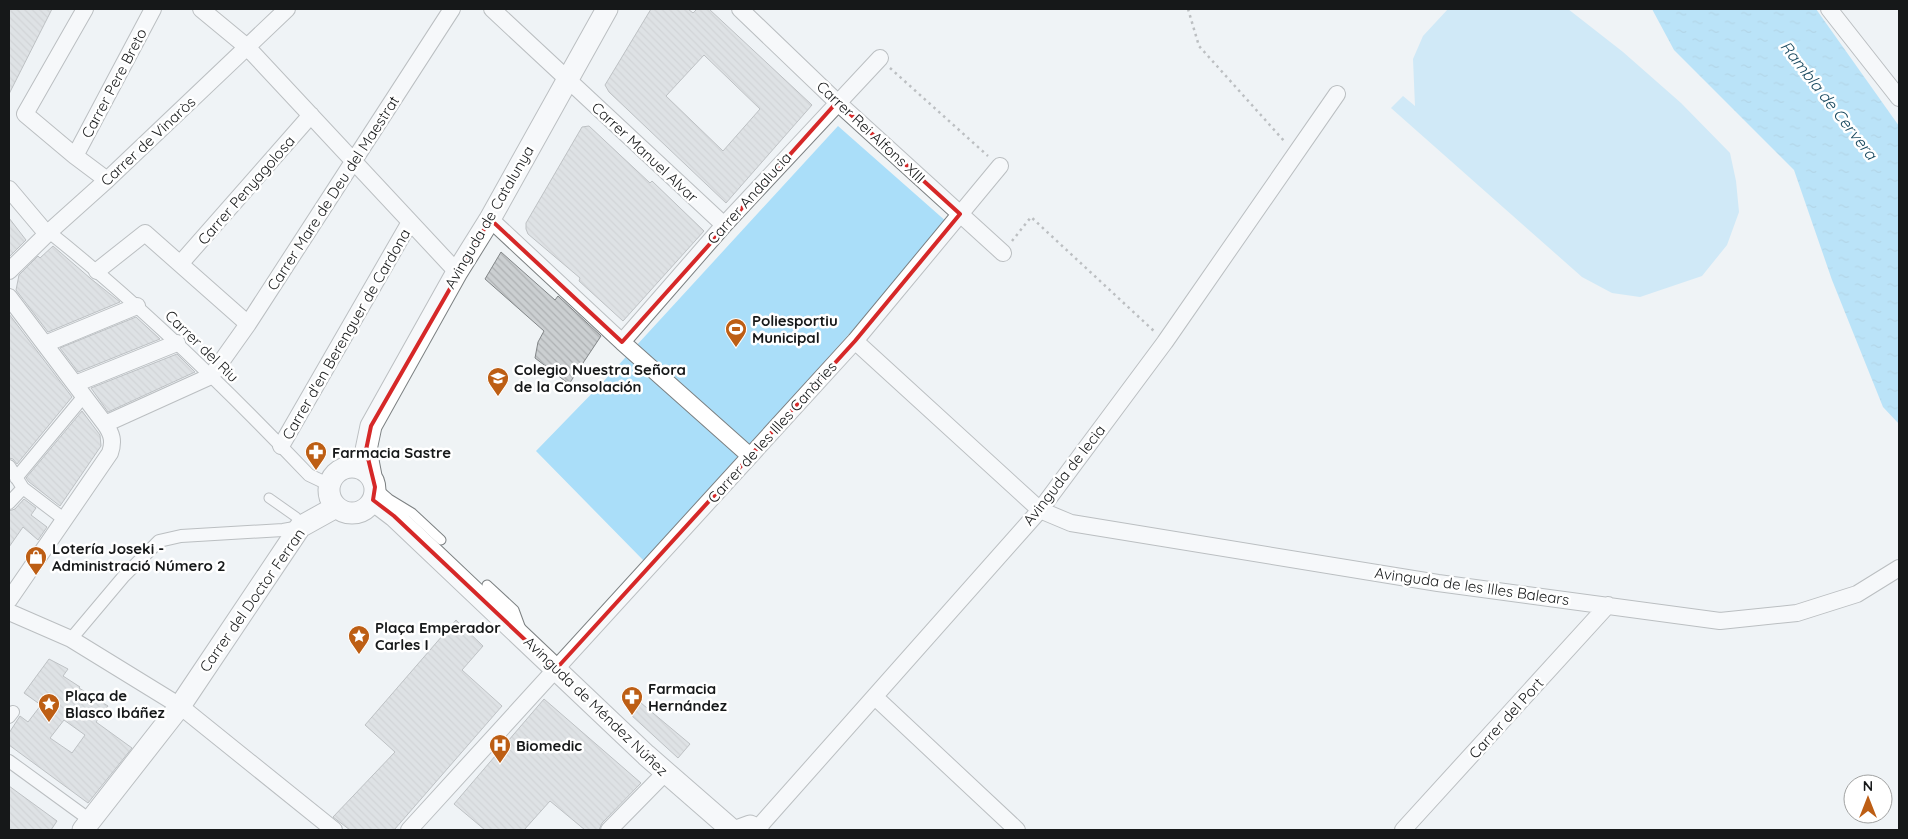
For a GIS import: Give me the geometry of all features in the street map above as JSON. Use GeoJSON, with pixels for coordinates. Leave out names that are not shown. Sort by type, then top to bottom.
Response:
{"type":"FeatureCollection","features":[{"type":"Feature","properties":{"kind":"street"},"geometry":{"type":"LineString","coordinates":[[84,9],[25,114],[107,180]]}},
{"type":"Feature","properties":{"kind":"street","name":"Carrer Pere Breto"},"geometry":{"type":"LineString","coordinates":[[75,156],[152,9]]}},
{"type":"Feature","properties":{"kind":"street"},"geometry":{"type":"LineString","coordinates":[[200,9],[247,47],[457,272]]}},
{"type":"Feature","properties":{"kind":"street","name":"Carrer de Vinaròs"},"geometry":{"type":"LineString","coordinates":[[9,271],[286,9]]}},
{"type":"Feature","properties":{"kind":"street","name":"Carrer Mare de Deu del Maestrat"},"geometry":{"type":"LineString","coordinates":[[211,376],[248,324],[452,9]]}},
{"type":"Feature","properties":{"kind":"street","name":"Carrer Manuel Alvar"},"geometry":{"type":"LineString","coordinates":[[492,9],[724,225]]}},
{"type":"Feature","properties":{"kind":"street","name":"Avinguda de Catalunya"},"geometry":{"type":"LineString","coordinates":[[336,477],[371,426],[457,272],[490,219],[607,9]]}},
{"type":"Feature","properties":{"kind":"street","name":"Carrer Rei Alfons XIII"},"geometry":{"type":"LineString","coordinates":[[740,9],[838,102],[1003,253]]}},
{"type":"Feature","properties":{"kind":"street"},"geometry":{"type":"LineString","coordinates":[[1829,9],[1899,98]]}},
{"type":"Feature","properties":{"kind":"street","name":"Carrer Andalucia"},"geometry":{"type":"LineString","coordinates":[[622,342],[724,225],[880,58]]}},
{"type":"Feature","properties":{"kind":"street","name":"Avinguda de lecia"},"geometry":{"type":"LineString","coordinates":[[751,830],[875,697],[1040,510],[1165,342],[1337,94]]}},
{"type":"Feature","properties":{"kind":"street","name":"Carrer Penyagolosa"},"geometry":{"type":"LineString","coordinates":[[180,264],[311,115]]}},
{"type":"Feature","properties":{"kind":"street","name":"Carrer de les Illes Canàries"},"geometry":{"type":"LineString","coordinates":[[409,830],[855,341],[1000,166]]}},
{"type":"Feature","properties":{"kind":"street"},"geometry":{"type":"LineString","coordinates":[[9,189],[48,233]]}},
{"type":"Feature","properties":{"kind":"street"},"geometry":{"type":"LineString","coordinates":[[490,219],[622,342],[750,456]]}},
{"type":"Feature","properties":{"kind":"street","name":"Carrer d'en Berenguer de Cardona"},"geometry":{"type":"LineString","coordinates":[[281,446],[410,222]]}},
{"type":"Feature","properties":{"kind":"street","name":"Carrer del Riu"},"geometry":{"type":"LineString","coordinates":[[48,233],[97,271],[177,343],[309,475],[336,477]]}},
{"type":"Feature","properties":{"kind":"street"},"geometry":{"type":"LineString","coordinates":[[97,271],[145,233],[248,324]]}},
{"type":"Feature","properties":{"kind":"street"},"geometry":{"type":"LineString","coordinates":[[9,297],[105,424],[112,434],[113,444],[110,453],[9,600]]}},
{"type":"Feature","properties":{"kind":"street"},"geometry":{"type":"LineString","coordinates":[[45,344],[137,306]]}},
{"type":"Feature","properties":{"kind":"street","name":"Avinguda de les Illes Balears"},"geometry":{"type":"LineString","coordinates":[[855,341],[1040,510],[1071,523],[1438,583],[1720,621],[1797,613],[1857,594],[1899,568]]}},
{"type":"Feature","properties":{"kind":"street"},"geometry":{"type":"LineString","coordinates":[[9,503],[80,390],[177,343]]}},
{"type":"Feature","properties":{"kind":"street"},"geometry":{"type":"LineString","coordinates":[[105,424],[211,376]]}},
{"type":"Feature","properties":{"kind":"street","name":"Avinguda de Catalunya"},"geometry":{"type":"LineString","coordinates":[[371,426],[366,450],[373,488]]}},
{"type":"Feature","properties":{"kind":"street"},"geometry":{"type":"LineString","coordinates":[[9,466],[20,483],[65,520]]}},
{"type":"Feature","properties":{"kind":"street"},"geometry":{"type":"LineString","coordinates":[[356,467],[363,470],[373,488],[363,510],[357,513],[343,511],[336,507],[330,496],[336,477],[356,467]]}},
{"type":"Feature","properties":{"kind":"street","name":"Avinguda de Méndez Núñez"},"geometry":{"type":"LineString","coordinates":[[373,488],[394,516],[665,773],[732,830]]}},
{"type":"Feature","properties":{"kind":"street","name":"Carrer del Doctor Ferran"},"geometry":{"type":"LineString","coordinates":[[91,827],[180,706],[298,522],[336,507]]}},
{"type":"Feature","properties":{"kind":"street"},"geometry":{"type":"LineString","coordinates":[[71,640],[124,576],[159,541],[181,536],[283,530],[298,522]]}},
{"type":"Feature","properties":{"kind":"street","name":"Carrer del Port"},"geometry":{"type":"LineString","coordinates":[[1403,830],[1608,605]]}},
{"type":"Feature","properties":{"kind":"street"},"geometry":{"type":"LineString","coordinates":[[9,612],[71,640],[180,706],[334,830]]}},
{"type":"Feature","properties":{"kind":"street"},"geometry":{"type":"LineString","coordinates":[[875,697],[1017,830]]}},
{"type":"Feature","properties":{"kind":"street"},"geometry":{"type":"LineString","coordinates":[[9,761],[91,827]]}},
{"type":"Feature","properties":{"kind":"street"},"geometry":{"type":"LineString","coordinates":[[609,830],[665,773]]}},
{"type":"Feature","properties":{"kind":"lane"},"geometry":{"type":"LineString","coordinates":[[373,488],[412,513],[440,540]]}},
{"type":"Feature","properties":{"kind":"lane"},"geometry":{"type":"LineString","coordinates":[[269,498],[298,522]]}},
{"type":"Feature","properties":{"kind":"lane"},"geometry":{"type":"LineString","coordinates":[[487,584],[514,610],[524,639]]}},
{"type":"Feature","properties":{"kind":"path"},"geometry":{"type":"LineString","coordinates":[[1188,9],[1199,46],[1296,154]]}},
{"type":"Feature","properties":{"kind":"path"},"geometry":{"type":"LineString","coordinates":[[880,58],[1000,166]]}},
{"type":"Feature","properties":{"kind":"path"},"geometry":{"type":"LineString","coordinates":[[1003,253],[1031,217],[1165,342]]}},
{"type":"Feature","properties":{"kind":"highlighted area"},"geometry":{"type":"Polygon","coordinates":[[[837,102],[960,214],[855,341],[556,669],[394,516],[373,500],[375,487],[366,450],[371,426],[490,219],[622,342],[837,102]]]}},
{"type":"Feature","properties":{"kind":"shaded area"},"geometry":{"type":"Polygon","coordinates":[[[1448,9],[1568,9],[1623,52],[1681,103],[1730,153],[1736,181],[1739,212],[1727,245],[1702,276],[1640,297],[1612,293],[1582,277],[1391,108],[1403,96],[1415,106],[1413,59],[1423,36],[1448,9]]]}},
{"type":"Feature","properties":{"kind":"shaded area"},"geometry":{"type":"Polygon","coordinates":[[[838,126],[948,223],[711,489],[644,561],[536,451],[602,383],[838,126]]]}},
{"type":"Feature","properties":{"kind":"water","name":"Rambla de Cervera"},"geometry":{"type":"Polygon","coordinates":[[[1652,9],[1816,9],[1899,126],[1899,424],[1883,407],[1832,280],[1794,170],[1674,50],[1652,9]]]}},
{"type":"Feature","properties":{"kind":"building"},"geometry":{"type":"Polygon","coordinates":[[[9,9],[52,9],[9,94],[9,9]]]}},
{"type":"Feature","properties":{"kind":"building"},"geometry":{"type":"Polygon","coordinates":[[[651,9],[688,9],[693,13],[697,9],[709,9],[812,105],[726,203],[609,92],[605,85],[651,9]],[[704,55],[666,96],[723,151],[760,109],[704,55]]]}},
{"type":"Feature","properties":{"kind":"building"},"geometry":{"type":"Polygon","coordinates":[[[589,126],[650,183],[652,181],[704,231],[623,321],[579,281],[580,278],[528,234],[526,229],[526,223],[582,127],[589,126]]]}},
{"type":"Feature","properties":{"kind":"building"},"geometry":{"type":"Polygon","coordinates":[[[9,218],[26,240],[9,257],[9,218]]]}},
{"type":"Feature","properties":{"kind":"building"},"geometry":{"type":"Polygon","coordinates":[[[53,246],[120,302],[48,332],[16,290],[19,275],[38,256],[40,258],[53,246]]]}},
{"type":"Feature","properties":{"kind":"building"},"geometry":{"type":"Polygon","coordinates":[[[501,252],[555,300],[558,296],[601,336],[569,384],[535,358],[538,342],[544,331],[485,279],[501,252]]]}},
{"type":"Feature","properties":{"kind":"building"},"geometry":{"type":"Polygon","coordinates":[[[9,314],[72,397],[17,464],[13,459],[9,458],[9,314]]]}},
{"type":"Feature","properties":{"kind":"building"},"geometry":{"type":"Polygon","coordinates":[[[136,317],[160,339],[78,372],[60,348],[136,317]]]}},
{"type":"Feature","properties":{"kind":"building"},"geometry":{"type":"Polygon","coordinates":[[[177,354],[195,372],[108,412],[91,388],[177,354]]]}},
{"type":"Feature","properties":{"kind":"building"},"geometry":{"type":"Polygon","coordinates":[[[82,411],[100,435],[101,446],[60,506],[26,478],[82,411]]]}},
{"type":"Feature","properties":{"kind":"building"},"geometry":{"type":"Polygon","coordinates":[[[24,499],[36,508],[31,515],[47,527],[38,540],[23,527],[9,547],[9,511],[15,509],[24,499]]]}},
{"type":"Feature","properties":{"kind":"building"},"geometry":{"type":"Polygon","coordinates":[[[456,620],[483,646],[462,670],[502,706],[394,830],[350,830],[333,817],[395,752],[365,725],[456,620]]]}},
{"type":"Feature","properties":{"kind":"building"},"geometry":{"type":"Polygon","coordinates":[[[49,659],[68,669],[63,676],[108,706],[96,722],[132,748],[88,803],[9,745],[9,733],[20,716],[28,722],[41,705],[24,693],[49,659]],[[64,720],[50,738],[72,753],[85,735],[64,720]]]}},
{"type":"Feature","properties":{"kind":"building"},"geometry":{"type":"Polygon","coordinates":[[[544,699],[641,783],[602,823],[599,830],[585,830],[550,801],[524,830],[485,830],[454,804],[544,699]]]}},
{"type":"Feature","properties":{"kind":"building"},"geometry":{"type":"Polygon","coordinates":[[[641,703],[690,744],[678,758],[630,714],[641,703]]]}},
{"type":"Feature","properties":{"kind":"building"},"geometry":{"type":"Polygon","coordinates":[[[9,786],[57,821],[51,830],[9,830],[9,786]]]}},
{"type":"Feature","properties":{"kind":"place","name":"Poliesportiu Municipal"},"geometry":{"type":"Point","coordinates":[736,348]}},
{"type":"Feature","properties":{"kind":"place","name":"Colegio Nuestra Señora de la Consolación"},"geometry":{"type":"Point","coordinates":[498,397]}},
{"type":"Feature","properties":{"kind":"place","name":"Farmacia Sastre"},"geometry":{"type":"Point","coordinates":[316,471]}},
{"type":"Feature","properties":{"kind":"place","name":"Lotería Joseki - Administració Número 2"},"geometry":{"type":"Point","coordinates":[36,576]}},
{"type":"Feature","properties":{"kind":"place","name":"Plaça Emperador Carles I"},"geometry":{"type":"Point","coordinates":[359,655]}},
{"type":"Feature","properties":{"kind":"place","name":"Farmacia Hernández"},"geometry":{"type":"Point","coordinates":[632,716]}},
{"type":"Feature","properties":{"kind":"place","name":"Plaça de Blasco Ibáñez"},"geometry":{"type":"Point","coordinates":[49,723]}},
{"type":"Feature","properties":{"kind":"place","name":"Biomedic"},"geometry":{"type":"Point","coordinates":[500,764]}}]}
